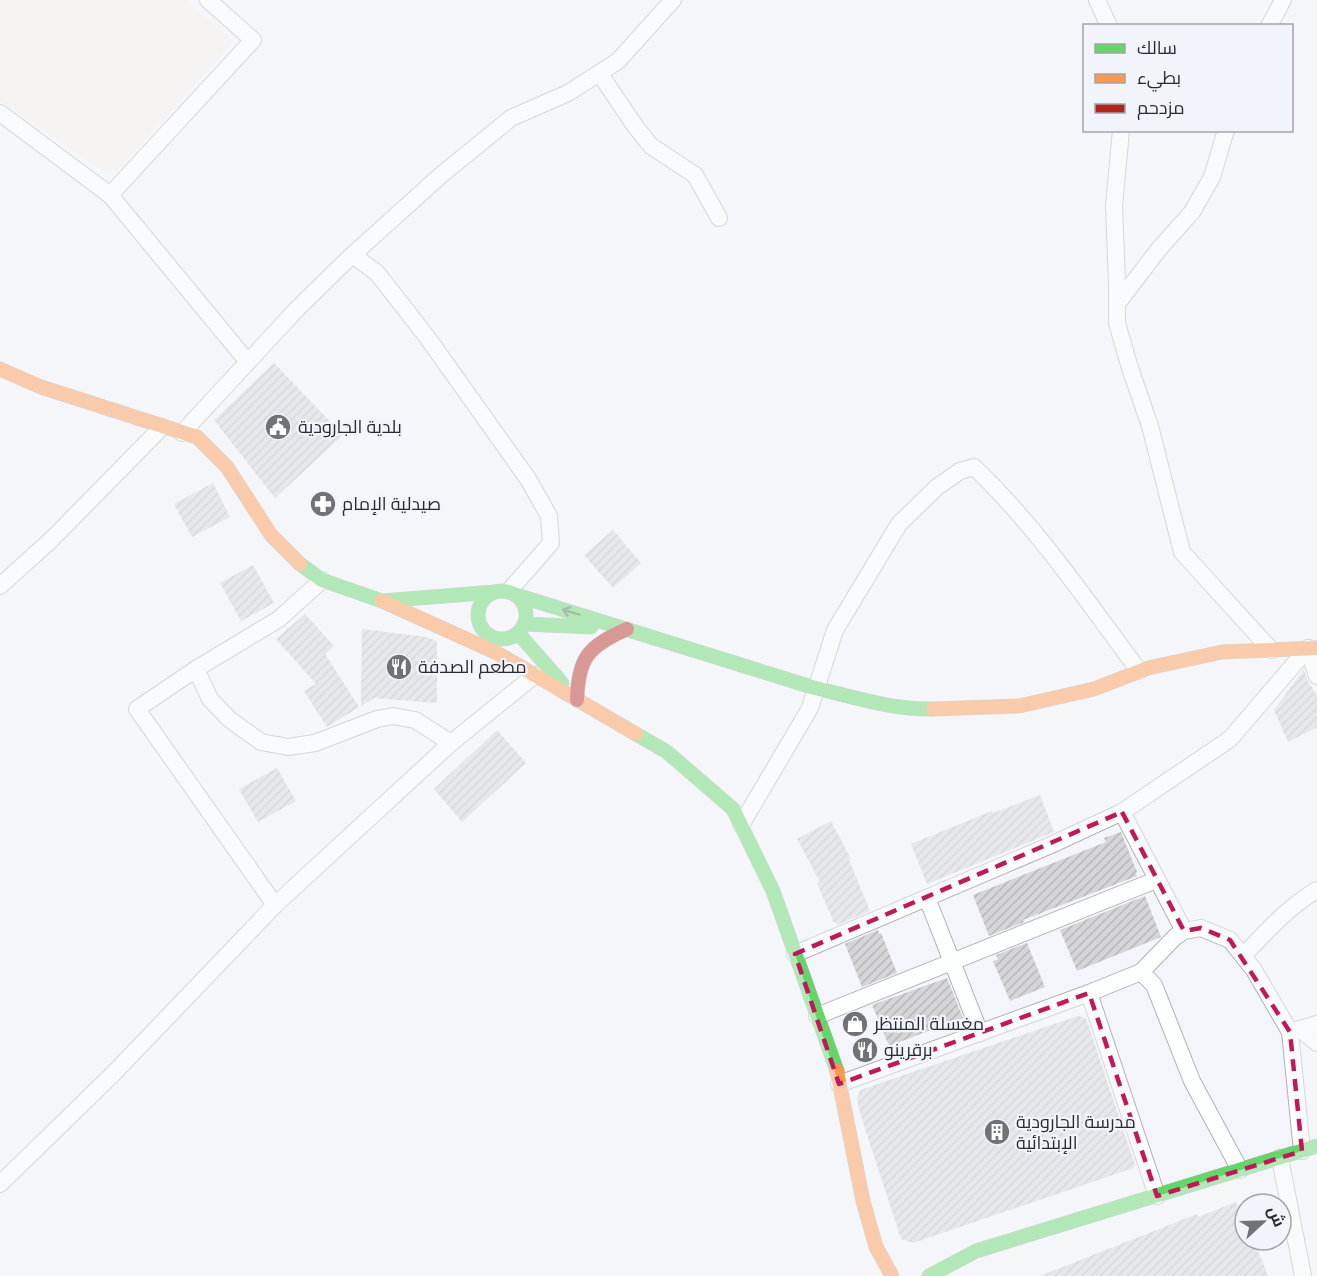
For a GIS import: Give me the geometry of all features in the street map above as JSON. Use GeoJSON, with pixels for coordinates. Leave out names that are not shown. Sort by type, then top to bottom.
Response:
{"type":"FeatureCollection","features":[{"type":"Feature","properties":{"kind":"main road"},"geometry":{"type":"LineString","coordinates":[[0,369],[41,387],[197,437],[227,467],[271,535],[302,567],[322,580],[382,601],[497,653],[667,752],[733,809],[773,891],[837,1072],[863,1201],[876,1247],[892,1276]]}},
{"type":"Feature","properties":{"kind":"main road"},"geometry":{"type":"LineString","coordinates":[[382,601],[506,593],[815,688],[865,700],[920,709],[1019,706],[1094,689],[1139,671],[1222,652],[1312,648]]}},
{"type":"Feature","properties":{"kind":"main road"},"geometry":{"type":"LineString","coordinates":[[578,700],[521,628],[525,608],[522,600],[506,593],[482,602],[479,609],[480,625],[484,632],[499,639],[507,639],[521,628],[627,629]]}},
{"type":"Feature","properties":{"kind":"main road"},"geometry":{"type":"LineString","coordinates":[[449,632],[480,625]]}},
{"type":"Feature","properties":{"kind":"main road"},"geometry":{"type":"LineString","coordinates":[[578,700],[579,671],[585,654],[602,640],[627,629]]}},
{"type":"Feature","properties":{"kind":"main road"},"geometry":{"type":"LineString","coordinates":[[929,1276],[976,1251],[1310,1148]]}},
{"type":"Feature","properties":{"kind":"main road"},"geometry":{"type":"LineString","coordinates":[[873,1266],[876,1247]]}},
{"type":"Feature","properties":{"kind":"street"},"geometry":{"type":"LineString","coordinates":[[110,195],[253,40],[208,0]]}},
{"type":"Feature","properties":{"kind":"street"},"geometry":{"type":"LineString","coordinates":[[182,433],[247,361],[353,255],[440,176],[511,118],[568,93],[618,62],[673,0]]}},
{"type":"Feature","properties":{"kind":"street"},"geometry":{"type":"LineString","coordinates":[[1097,0],[1108,24]]}},
{"type":"Feature","properties":{"kind":"street"},"geometry":{"type":"LineString","coordinates":[[1270,24],[1283,0]]}},
{"type":"Feature","properties":{"kind":"street"},"geometry":{"type":"LineString","coordinates":[[600,74],[651,146],[695,175],[718,218]]}},
{"type":"Feature","properties":{"kind":"street"},"geometry":{"type":"LineString","coordinates":[[0,113],[110,195],[247,361]]}},
{"type":"Feature","properties":{"kind":"street"},"geometry":{"type":"LineString","coordinates":[[1120,132],[1114,206],[1117,323],[1150,426],[1182,552],[1271,650]]}},
{"type":"Feature","properties":{"kind":"street"},"geometry":{"type":"LineString","coordinates":[[1117,304],[1159,249],[1192,212],[1212,177],[1225,132]]}},
{"type":"Feature","properties":{"kind":"street"},"geometry":{"type":"LineString","coordinates":[[353,255],[378,273],[428,337],[528,479],[549,516],[551,543],[506,593]]}},
{"type":"Feature","properties":{"kind":"street"},"geometry":{"type":"LineString","coordinates":[[0,586],[52,539],[162,427]]}},
{"type":"Feature","properties":{"kind":"street"},"geometry":{"type":"LineString","coordinates":[[741,825],[810,708],[835,630],[899,524],[937,487],[960,471],[974,467],[996,488],[1051,553],[1139,671]]}},
{"type":"Feature","properties":{"kind":"street"},"geometry":{"type":"LineString","coordinates":[[275,905],[137,709],[196,669],[279,619],[322,580]]}},
{"type":"Feature","properties":{"kind":"street"},"geometry":{"type":"LineString","coordinates":[[1312,648],[1317,676]]}},
{"type":"Feature","properties":{"kind":"street"},"geometry":{"type":"LineString","coordinates":[[795,954],[1051,845],[1122,812],[1230,739],[1312,648]]}},
{"type":"Feature","properties":{"kind":"street"},"geometry":{"type":"LineString","coordinates":[[196,669],[210,699],[229,720],[261,742],[288,747],[315,743],[377,719],[393,716],[415,720],[451,743]]}},
{"type":"Feature","properties":{"kind":"street"},"geometry":{"type":"LineString","coordinates":[[0,1184],[113,1074],[275,905],[451,743],[535,675]]}},
{"type":"Feature","properties":{"kind":"street"},"geometry":{"type":"LineString","coordinates":[[1122,812],[1184,931]]}},
{"type":"Feature","properties":{"kind":"street"},"geometry":{"type":"LineString","coordinates":[[817,1016],[954,963],[1156,880]]}},
{"type":"Feature","properties":{"kind":"street"},"geometry":{"type":"LineString","coordinates":[[1243,956],[1272,925],[1302,899],[1317,890]]}},
{"type":"Feature","properties":{"kind":"street"},"geometry":{"type":"LineString","coordinates":[[927,898],[980,1033]]}},
{"type":"Feature","properties":{"kind":"street"},"geometry":{"type":"LineString","coordinates":[[839,1084],[1141,972],[1175,936],[1184,931],[1201,928],[1230,940],[1254,970],[1295,1030],[1317,1043]]}},
{"type":"Feature","properties":{"kind":"street"},"geometry":{"type":"LineString","coordinates":[[1141,972],[1154,985],[1191,1081],[1240,1170]]}},
{"type":"Feature","properties":{"kind":"street"},"geometry":{"type":"LineString","coordinates":[[1089,993],[1157,1196]]}},
{"type":"Feature","properties":{"kind":"street"},"geometry":{"type":"LineString","coordinates":[[1295,1030],[1317,1024]]}},
{"type":"Feature","properties":{"kind":"street"},"geometry":{"type":"LineString","coordinates":[[1295,1030],[1310,1148]]}},
{"type":"Feature","properties":{"kind":"street"},"geometry":{"type":"LineString","coordinates":[[1280,1158],[1303,1276]]}},
{"type":"Feature","properties":{"kind":"street"},"geometry":{"type":"LineString","coordinates":[[1309,1276],[1317,1271]]}},
{"type":"Feature","properties":{"kind":"highlighted area"},"geometry":{"type":"Polygon","coordinates":[[[1122,812],[1184,931],[1201,928],[1230,940],[1290,1032],[1302,1151],[1157,1196],[1089,993],[839,1084],[795,954],[1122,812]]]}},
{"type":"Feature","properties":{"kind":"shaded area"},"geometry":{"type":"Polygon","coordinates":[[[0,0],[186,0],[233,42],[120,168],[104,172],[0,101],[0,0]]]}},
{"type":"Feature","properties":{"kind":"building","name":"بلدية الجارودية"},"geometry":{"type":"Polygon","coordinates":[[[274,363],[343,435],[275,498],[214,420],[274,363]]]}},
{"type":"Feature","properties":{"kind":"building"},"geometry":{"type":"Polygon","coordinates":[[[213,483],[230,517],[192,537],[174,504],[213,483]]]}},
{"type":"Feature","properties":{"kind":"building"},"geometry":{"type":"Polygon","coordinates":[[[613,530],[641,563],[613,588],[584,555],[613,530]]]}},
{"type":"Feature","properties":{"kind":"building"},"geometry":{"type":"Polygon","coordinates":[[[253,565],[274,603],[241,621],[220,583],[253,565]]]}},
{"type":"Feature","properties":{"kind":"building"},"geometry":{"type":"Polygon","coordinates":[[[305,614],[334,646],[325,654],[359,707],[327,727],[304,691],[316,684],[276,639],[305,614]]]}},
{"type":"Feature","properties":{"kind":"building","name":"مطعم الصدفة"},"geometry":{"type":"Polygon","coordinates":[[[362,629],[426,637],[437,641],[437,703],[374,698],[361,706],[362,629]]]}},
{"type":"Feature","properties":{"kind":"building"},"geometry":{"type":"Polygon","coordinates":[[[1304,669],[1307,680],[1317,696],[1317,727],[1288,742],[1274,710],[1304,669]]]}},
{"type":"Feature","properties":{"kind":"building"},"geometry":{"type":"Polygon","coordinates":[[[497,730],[526,763],[462,822],[434,789],[497,730]]]}},
{"type":"Feature","properties":{"kind":"building"},"geometry":{"type":"Polygon","coordinates":[[[277,768],[296,801],[258,822],[239,789],[277,768]]]}},
{"type":"Feature","properties":{"kind":"building"},"geometry":{"type":"Polygon","coordinates":[[[1040,795],[1054,832],[927,884],[911,844],[992,811],[993,813],[1040,795]]]}},
{"type":"Feature","properties":{"kind":"building"},"geometry":{"type":"Polygon","coordinates":[[[831,821],[851,859],[849,860],[870,911],[837,925],[836,922],[834,923],[817,883],[820,882],[797,839],[831,821]]]}},
{"type":"Feature","properties":{"kind":"building"},"geometry":{"type":"Polygon","coordinates":[[[1121,832],[1137,876],[1023,920],[1024,922],[989,936],[973,895],[1106,842],[1104,838],[1121,832]]]}},
{"type":"Feature","properties":{"kind":"building"},"geometry":{"type":"Polygon","coordinates":[[[1145,896],[1161,937],[1077,971],[1060,930],[1145,896]]]}},
{"type":"Feature","properties":{"kind":"building"},"geometry":{"type":"Polygon","coordinates":[[[878,930],[897,973],[862,987],[845,944],[878,930]]]}},
{"type":"Feature","properties":{"kind":"building"},"geometry":{"type":"Polygon","coordinates":[[[1027,943],[1045,987],[1010,1001],[993,961],[998,959],[996,955],[1027,943]]]}},
{"type":"Feature","properties":{"kind":"building"},"geometry":{"type":"Polygon","coordinates":[[[947,978],[963,1018],[889,1046],[872,1005],[947,978]]]}},
{"type":"Feature","properties":{"kind":"building","name":"مدرسة الجارودية الإبتدائية"},"geometry":{"type":"Polygon","coordinates":[[[1078,1016],[1086,1018],[1135,1165],[1133,1168],[913,1243],[901,1239],[860,1113],[857,1099],[860,1090],[1078,1016]]]}},
{"type":"Feature","properties":{"kind":"building"},"geometry":{"type":"Polygon","coordinates":[[[1233,1203],[1233,1252],[1259,1252],[1268,1276],[1040,1276],[1197,1214],[1198,1217],[1233,1203]]]}},
{"type":"Feature","properties":{"kind":"traffic: fast"},"geometry":{"type":"LineString","coordinates":[[300,564],[322,580],[382,601],[494,592]]}},
{"type":"Feature","properties":{"kind":"traffic: fast"},"geometry":{"type":"LineString","coordinates":[[497,591],[507,591],[519,598],[526,610],[526,615],[526,620],[519,632],[507,639],[497,639],[482,628],[478,620],[478,610],[489,595],[497,591]]}},
{"type":"Feature","properties":{"kind":"traffic: fast"},"geometry":{"type":"LineString","coordinates":[[516,595],[815,688],[889,705],[933,709]]}},
{"type":"Feature","properties":{"kind":"traffic: fast"},"geometry":{"type":"LineString","coordinates":[[525,624],[591,627]]}},
{"type":"Feature","properties":{"kind":"traffic: fast"},"geometry":{"type":"LineString","coordinates":[[518,633],[562,683]]}},
{"type":"Feature","properties":{"kind":"traffic: fast"},"geometry":{"type":"LineString","coordinates":[[636,734],[667,752],[733,809],[773,891],[837,1071]]}},
{"type":"Feature","properties":{"kind":"traffic: fast"},"geometry":{"type":"LineString","coordinates":[[929,1276],[976,1251],[1317,1146]]}},
{"type":"Feature","properties":{"kind":"traffic: slow"},"geometry":{"type":"LineString","coordinates":[[0,369],[41,387],[197,437],[227,467],[271,535],[300,564]]}},
{"type":"Feature","properties":{"kind":"traffic: slow"},"geometry":{"type":"LineString","coordinates":[[382,601],[497,653],[636,734]]}},
{"type":"Feature","properties":{"kind":"traffic: slow"},"geometry":{"type":"LineString","coordinates":[[933,709],[1019,706],[1094,689],[1148,668],[1222,652],[1317,648]]}},
{"type":"Feature","properties":{"kind":"traffic: slow"},"geometry":{"type":"LineString","coordinates":[[837,1071],[863,1201],[876,1247],[892,1276]]}},
{"type":"Feature","properties":{"kind":"traffic: jam"},"geometry":{"type":"LineString","coordinates":[[577,700],[580,673],[588,655],[603,641],[627,629]]}},
{"type":"Feature","properties":{"kind":"place","name":"بلدية الجارودية"},"geometry":{"type":"Point","coordinates":[278,427]}},
{"type":"Feature","properties":{"kind":"place","name":"صيدلية الإمام"},"geometry":{"type":"Point","coordinates":[323,504]}},
{"type":"Feature","properties":{"kind":"place","name":"مطعم الصدفة"},"geometry":{"type":"Point","coordinates":[399,667]}},
{"type":"Feature","properties":{"kind":"place","name":"مغسلة المنتظر"},"geometry":{"type":"Point","coordinates":[855,1024]}},
{"type":"Feature","properties":{"kind":"place","name":"برقرينو"},"geometry":{"type":"Point","coordinates":[865,1050]}},
{"type":"Feature","properties":{"kind":"place","name":"مدرسة الجارودية الإبتدائية"},"geometry":{"type":"Point","coordinates":[997,1132]}}]}
